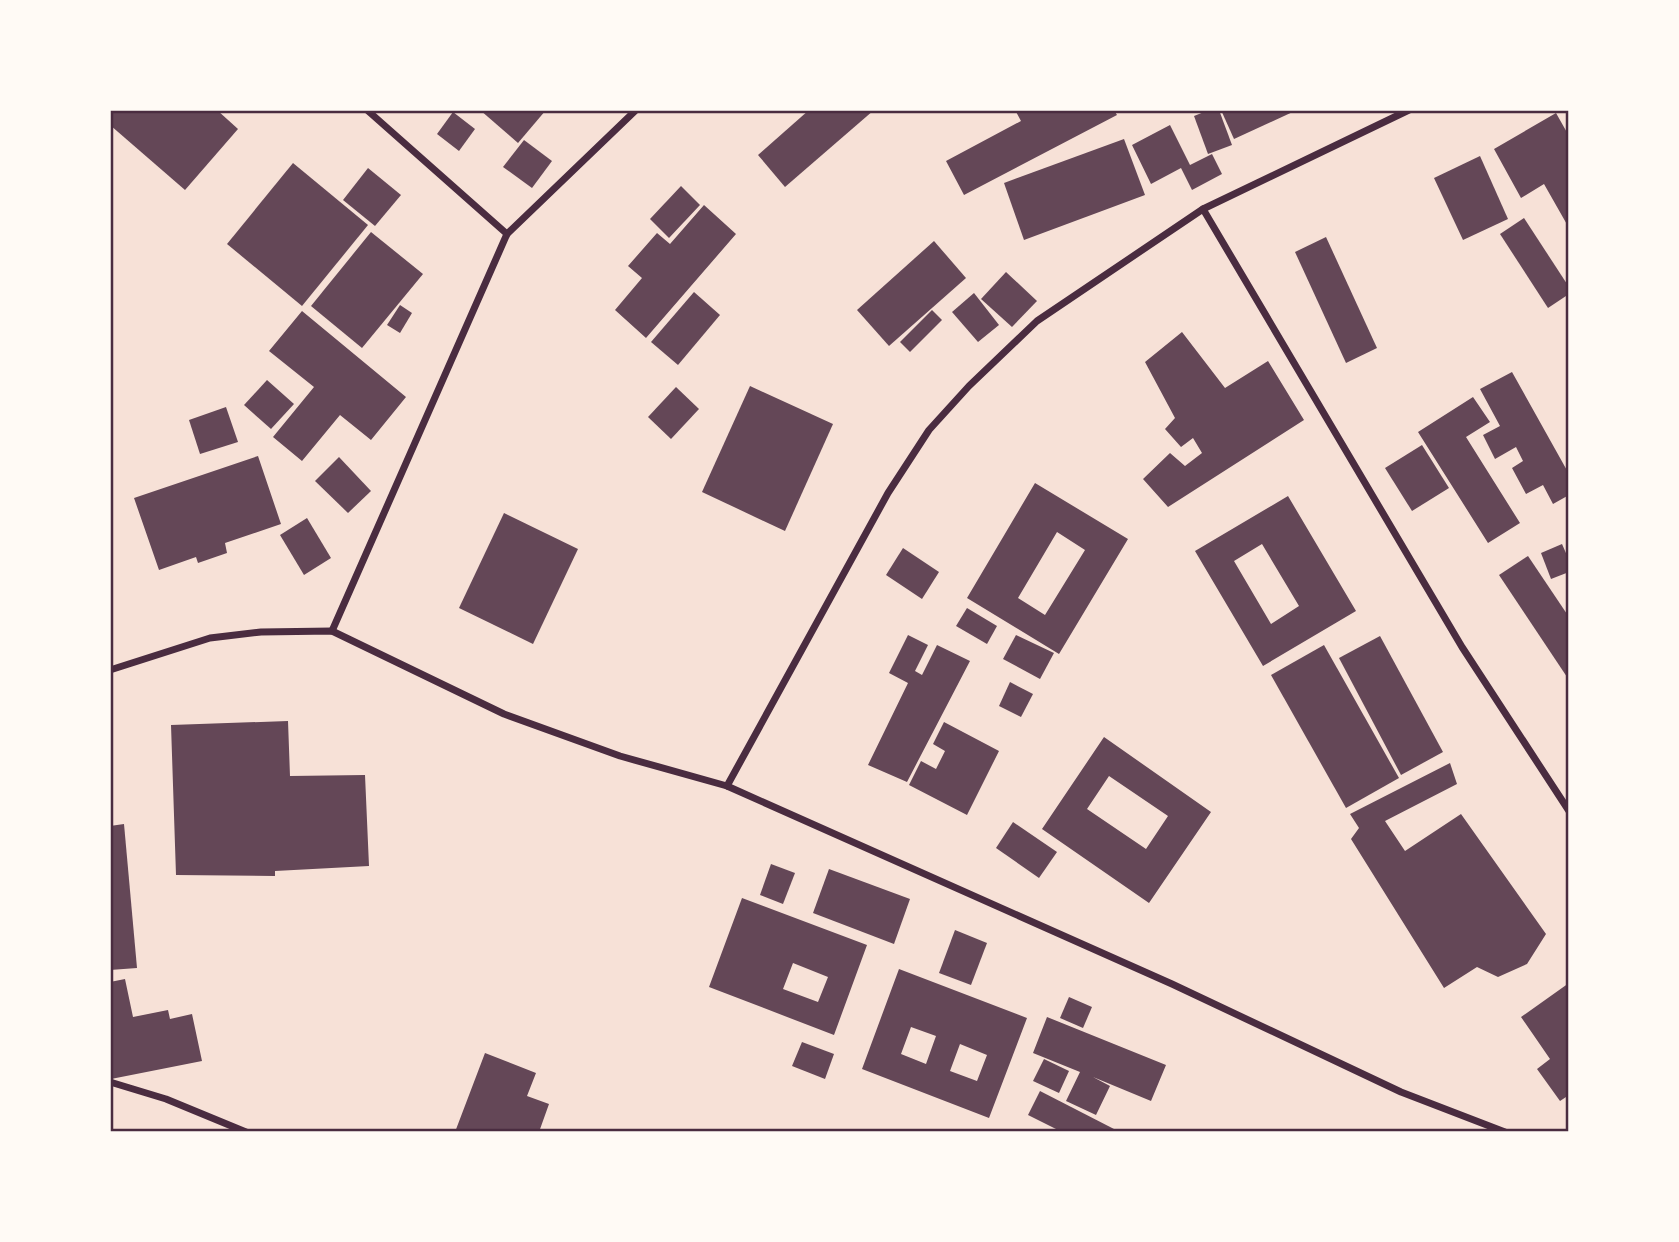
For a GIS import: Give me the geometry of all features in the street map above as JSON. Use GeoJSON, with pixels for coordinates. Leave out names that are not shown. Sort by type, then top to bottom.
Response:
{"type":"FeatureCollection","features":[{"type":"Feature","properties":{"kind":"street"},"geometry":{"type":"LineString","coordinates":[[367,110],[507,234]]}},
{"type":"Feature","properties":{"kind":"street"},"geometry":{"type":"LineString","coordinates":[[332,631],[507,234],[636,110]]}},
{"type":"Feature","properties":{"kind":"street"},"geometry":{"type":"LineString","coordinates":[[727,786],[888,493],[929,430],[969,386],[1037,321],[1203,209],[1409,110]]}},
{"type":"Feature","properties":{"kind":"street"},"geometry":{"type":"LineString","coordinates":[[1203,209],[1462,648],[1569,811]]}},
{"type":"Feature","properties":{"kind":"street"},"geometry":{"type":"LineString","coordinates":[[110,670],[210,638],[261,632],[332,631],[504,713],[620,756],[727,786],[1172,984],[1401,1092],[1505,1132]]}},
{"type":"Feature","properties":{"kind":"street"},"geometry":{"type":"LineString","coordinates":[[110,1082],[166,1099],[246,1132]]}},
{"type":"Feature","properties":{"kind":"building"},"geometry":{"type":"Polygon","coordinates":[[[110,110],[217,110],[238,129],[185,190],[110,125],[110,110]]]}},
{"type":"Feature","properties":{"kind":"building"},"geometry":{"type":"Polygon","coordinates":[[[480,110],[546,110],[518,143],[480,110]]]}},
{"type":"Feature","properties":{"kind":"building"},"geometry":{"type":"Polygon","coordinates":[[[809,110],[874,110],[785,187],[758,155],[809,110]]]}},
{"type":"Feature","properties":{"kind":"building"},"geometry":{"type":"Polygon","coordinates":[[[1015,110],[1114,110],[1117,115],[964,195],[946,161],[1021,121],[1015,110]]]}},
{"type":"Feature","properties":{"kind":"building"},"geometry":{"type":"Polygon","coordinates":[[[1209,110],[1219,110],[1232,145],[1208,154],[1194,116],[1209,110]]]}},
{"type":"Feature","properties":{"kind":"building"},"geometry":{"type":"Polygon","coordinates":[[[1221,110],[1297,110],[1234,139],[1221,110]]]}},
{"type":"Feature","properties":{"kind":"building"},"geometry":{"type":"Polygon","coordinates":[[[453,112],[475,129],[459,151],[437,134],[453,112]]]}},
{"type":"Feature","properties":{"kind":"building"},"geometry":{"type":"Polygon","coordinates":[[[1556,113],[1569,136],[1569,228],[1544,184],[1521,198],[1494,149],[1556,113]]]}},
{"type":"Feature","properties":{"kind":"building"},"geometry":{"type":"Polygon","coordinates":[[[1170,125],[1190,165],[1212,154],[1222,174],[1192,190],[1181,168],[1151,184],[1132,145],[1170,125]]]}},
{"type":"Feature","properties":{"kind":"building"},"geometry":{"type":"Polygon","coordinates":[[[1124,139],[1145,195],[1024,240],[1004,183],[1124,139]]]}},
{"type":"Feature","properties":{"kind":"building"},"geometry":{"type":"Polygon","coordinates":[[[524,140],[552,161],[532,188],[503,167],[524,140]]]}},
{"type":"Feature","properties":{"kind":"building"},"geometry":{"type":"Polygon","coordinates":[[[1480,156],[1508,219],[1463,240],[1434,178],[1480,156]]]}},
{"type":"Feature","properties":{"kind":"building"},"geometry":{"type":"Polygon","coordinates":[[[293,163],[368,225],[302,306],[227,244],[293,163]]]}},
{"type":"Feature","properties":{"kind":"building"},"geometry":{"type":"Polygon","coordinates":[[[368,168],[401,195],[375,226],[343,200],[368,168]]]}},
{"type":"Feature","properties":{"kind":"building"},"geometry":{"type":"Polygon","coordinates":[[[681,186],[700,205],[669,238],[650,219],[681,186]]]}},
{"type":"Feature","properties":{"kind":"building"},"geometry":{"type":"Polygon","coordinates":[[[704,205],[736,234],[646,338],[615,310],[642,278],[628,266],[657,233],[670,244],[704,205]]]}},
{"type":"Feature","properties":{"kind":"building"},"geometry":{"type":"Polygon","coordinates":[[[1524,218],[1569,287],[1569,294],[1548,308],[1500,234],[1524,218]]]}},
{"type":"Feature","properties":{"kind":"building"},"geometry":{"type":"Polygon","coordinates":[[[371,232],[423,274],[362,348],[311,306],[371,232]]]}},
{"type":"Feature","properties":{"kind":"building"},"geometry":{"type":"Polygon","coordinates":[[[1326,237],[1377,348],[1346,363],[1295,252],[1326,237]]]}},
{"type":"Feature","properties":{"kind":"building"},"geometry":{"type":"Polygon","coordinates":[[[934,241],[966,278],[889,346],[857,310],[934,241]]]}},
{"type":"Feature","properties":{"kind":"building"},"geometry":{"type":"Polygon","coordinates":[[[1006,272],[1037,301],[1012,327],[981,299],[1006,272]]]}},
{"type":"Feature","properties":{"kind":"building"},"geometry":{"type":"Polygon","coordinates":[[[694,292],[720,315],[678,365],[651,342],[694,292]]]}},
{"type":"Feature","properties":{"kind":"building"},"geometry":{"type":"Polygon","coordinates":[[[974,293],[999,325],[978,342],[952,312],[974,293]]]}},
{"type":"Feature","properties":{"kind":"building"},"geometry":{"type":"Polygon","coordinates":[[[400,305],[412,313],[400,333],[387,325],[400,305]]]}},
{"type":"Feature","properties":{"kind":"building"},"geometry":{"type":"Polygon","coordinates":[[[932,310],[942,320],[910,352],[900,342],[932,310]]]}},
{"type":"Feature","properties":{"kind":"building"},"geometry":{"type":"Polygon","coordinates":[[[302,311],[406,397],[371,440],[340,415],[302,461],[273,437],[314,387],[269,351],[302,311]]]}},
{"type":"Feature","properties":{"kind":"building"},"geometry":{"type":"Polygon","coordinates":[[[1182,332],[1225,388],[1268,361],[1304,420],[1168,507],[1143,479],[1170,453],[1185,466],[1202,453],[1193,438],[1181,447],[1165,429],[1175,418],[1145,362],[1182,332]]]}},
{"type":"Feature","properties":{"kind":"building"},"geometry":{"type":"Polygon","coordinates":[[[1512,372],[1569,474],[1569,495],[1553,504],[1543,485],[1526,494],[1512,468],[1523,461],[1516,447],[1495,459],[1483,435],[1500,426],[1480,389],[1512,372]]]}},
{"type":"Feature","properties":{"kind":"building"},"geometry":{"type":"Polygon","coordinates":[[[267,380],[294,404],[271,429],[244,405],[267,380]]]}},
{"type":"Feature","properties":{"kind":"building"},"geometry":{"type":"Polygon","coordinates":[[[750,386],[833,424],[785,531],[702,492],[750,386]]]}},
{"type":"Feature","properties":{"kind":"building"},"geometry":{"type":"Polygon","coordinates":[[[676,387],[699,409],[671,439],[648,417],[676,387]]]}},
{"type":"Feature","properties":{"kind":"building"},"geometry":{"type":"Polygon","coordinates":[[[1473,397],[1490,422],[1466,437],[1520,523],[1488,543],[1418,432],[1473,397]]]}},
{"type":"Feature","properties":{"kind":"building"},"geometry":{"type":"Polygon","coordinates":[[[226,407],[238,442],[200,454],[189,420],[226,407]]]}},
{"type":"Feature","properties":{"kind":"building"},"geometry":{"type":"Polygon","coordinates":[[[1422,445],[1449,488],[1412,511],[1385,468],[1422,445]]]}},
{"type":"Feature","properties":{"kind":"building"},"geometry":{"type":"Polygon","coordinates":[[[258,456],[281,524],[225,543],[227,553],[198,563],[196,557],[159,570],[134,498],[258,456]]]}},
{"type":"Feature","properties":{"kind":"building"},"geometry":{"type":"Polygon","coordinates":[[[339,457],[371,491],[348,513],[315,481],[339,457]]]}},
{"type":"Feature","properties":{"kind":"building"},"geometry":{"type":"Polygon","coordinates":[[[1035,483],[1128,539],[1059,654],[967,598],[1035,483]],[[1057,532],[1018,598],[1045,615],[1085,550],[1057,532]]]}},
{"type":"Feature","properties":{"kind":"building"},"geometry":{"type":"Polygon","coordinates":[[[1288,496],[1356,611],[1263,666],[1195,551],[1288,496]],[[1262,544],[1234,561],[1271,624],[1299,606],[1262,544]]]}},
{"type":"Feature","properties":{"kind":"building"},"geometry":{"type":"Polygon","coordinates":[[[504,513],[578,549],[533,644],[459,608],[504,513]]]}},
{"type":"Feature","properties":{"kind":"building"},"geometry":{"type":"Polygon","coordinates":[[[307,518],[331,558],[304,575],[280,535],[307,518]]]}},
{"type":"Feature","properties":{"kind":"building"},"geometry":{"type":"Polygon","coordinates":[[[1562,544],[1569,560],[1569,572],[1551,579],[1541,553],[1562,544]]]}},
{"type":"Feature","properties":{"kind":"building"},"geometry":{"type":"Polygon","coordinates":[[[903,548],[939,572],[922,599],[886,575],[903,548]]]}},
{"type":"Feature","properties":{"kind":"building"},"geometry":{"type":"Polygon","coordinates":[[[1528,556],[1569,617],[1569,680],[1499,575],[1528,556]]]}},
{"type":"Feature","properties":{"kind":"building"},"geometry":{"type":"Polygon","coordinates":[[[967,608],[997,626],[987,644],[956,626],[967,608]]]}},
{"type":"Feature","properties":{"kind":"building"},"geometry":{"type":"Polygon","coordinates":[[[908,635],[928,645],[915,671],[922,675],[937,645],[970,661],[907,782],[868,765],[908,683],[889,673],[908,635]]]}},
{"type":"Feature","properties":{"kind":"building"},"geometry":{"type":"Polygon","coordinates":[[[1016,635],[1054,653],[1040,679],[1003,659],[1016,635]]]}},
{"type":"Feature","properties":{"kind":"building"},"geometry":{"type":"Polygon","coordinates":[[[1380,636],[1443,752],[1401,775],[1339,658],[1380,636]]]}},
{"type":"Feature","properties":{"kind":"building"},"geometry":{"type":"Polygon","coordinates":[[[1324,645],[1399,778],[1346,808],[1271,675],[1324,645]]]}},
{"type":"Feature","properties":{"kind":"building"},"geometry":{"type":"Polygon","coordinates":[[[1010,682],[1033,694],[1021,717],[999,706],[1010,682]]]}},
{"type":"Feature","properties":{"kind":"building"},"geometry":{"type":"Polygon","coordinates":[[[288,721],[290,776],[365,775],[369,866],[275,871],[275,876],[176,875],[171,725],[288,721]]]}},
{"type":"Feature","properties":{"kind":"building"},"geometry":{"type":"Polygon","coordinates":[[[944,722],[999,751],[967,815],[909,785],[921,761],[936,769],[945,751],[933,744],[944,722]]]}},
{"type":"Feature","properties":{"kind":"building"},"geometry":{"type":"Polygon","coordinates":[[[1104,737],[1211,812],[1149,903],[1042,829],[1104,737]],[[1109,776],[1087,809],[1146,849],[1168,816],[1109,776]]]}},
{"type":"Feature","properties":{"kind":"building"},"geometry":{"type":"Polygon","coordinates":[[[1450,763],[1457,784],[1385,821],[1405,851],[1461,814],[1546,934],[1527,964],[1498,977],[1477,967],[1444,988],[1351,839],[1359,828],[1350,814],[1450,763]]]}},
{"type":"Feature","properties":{"kind":"building"},"geometry":{"type":"Polygon","coordinates":[[[1013,822],[1057,852],[1039,878],[996,848],[1013,822]]]}},
{"type":"Feature","properties":{"kind":"building"},"geometry":{"type":"Polygon","coordinates":[[[124,824],[137,968],[110,970],[110,826],[124,824]]]}},
{"type":"Feature","properties":{"kind":"building"},"geometry":{"type":"Polygon","coordinates":[[[771,864],[795,873],[783,904],[760,895],[771,864]]]}},
{"type":"Feature","properties":{"kind":"building"},"geometry":{"type":"Polygon","coordinates":[[[829,869],[910,899],[894,944],[813,913],[829,869]]]}},
{"type":"Feature","properties":{"kind":"building"},"geometry":{"type":"Polygon","coordinates":[[[742,898],[867,945],[834,1035],[709,987],[742,898]],[[793,963],[783,989],[818,1002],[828,977],[793,963]]]}},
{"type":"Feature","properties":{"kind":"building"},"geometry":{"type":"Polygon","coordinates":[[[955,930],[987,943],[971,985],[939,973],[955,930]]]}},
{"type":"Feature","properties":{"kind":"building"},"geometry":{"type":"Polygon","coordinates":[[[899,969],[1027,1018],[989,1118],[862,1069],[899,969]],[[911,1027],[901,1054],[926,1064],[936,1036],[911,1027]],[[960,1044],[950,1071],[977,1081],[987,1055],[960,1044]]]}},
{"type":"Feature","properties":{"kind":"building"},"geometry":{"type":"Polygon","coordinates":[[[125,979],[133,1017],[168,1010],[170,1019],[192,1014],[202,1061],[111,1079],[110,982],[125,979]]]}},
{"type":"Feature","properties":{"kind":"building"},"geometry":{"type":"Polygon","coordinates":[[[1569,983],[1569,1095],[1560,1101],[1537,1069],[1550,1059],[1521,1017],[1569,983]]]}},
{"type":"Feature","properties":{"kind":"building"},"geometry":{"type":"Polygon","coordinates":[[[1069,997],[1092,1007],[1083,1028],[1060,1018],[1069,997]]]}},
{"type":"Feature","properties":{"kind":"building"},"geometry":{"type":"Polygon","coordinates":[[[1047,1017],[1166,1065],[1151,1101],[1093,1077],[1110,1086],[1096,1115],[1066,1101],[1080,1072],[1033,1053],[1047,1017]]]}},
{"type":"Feature","properties":{"kind":"building"},"geometry":{"type":"Polygon","coordinates":[[[802,1042],[834,1054],[825,1079],[792,1066],[802,1042]]]}},
{"type":"Feature","properties":{"kind":"building"},"geometry":{"type":"Polygon","coordinates":[[[485,1053],[536,1073],[527,1096],[549,1104],[539,1132],[455,1132],[485,1053]]]}},
{"type":"Feature","properties":{"kind":"building"},"geometry":{"type":"Polygon","coordinates":[[[1044,1059],[1069,1071],[1059,1093],[1033,1081],[1044,1059]]]}},
{"type":"Feature","properties":{"kind":"building"},"geometry":{"type":"Polygon","coordinates":[[[1040,1091],[1114,1129],[1112,1132],[1062,1132],[1028,1115],[1040,1091]]]}}]}
